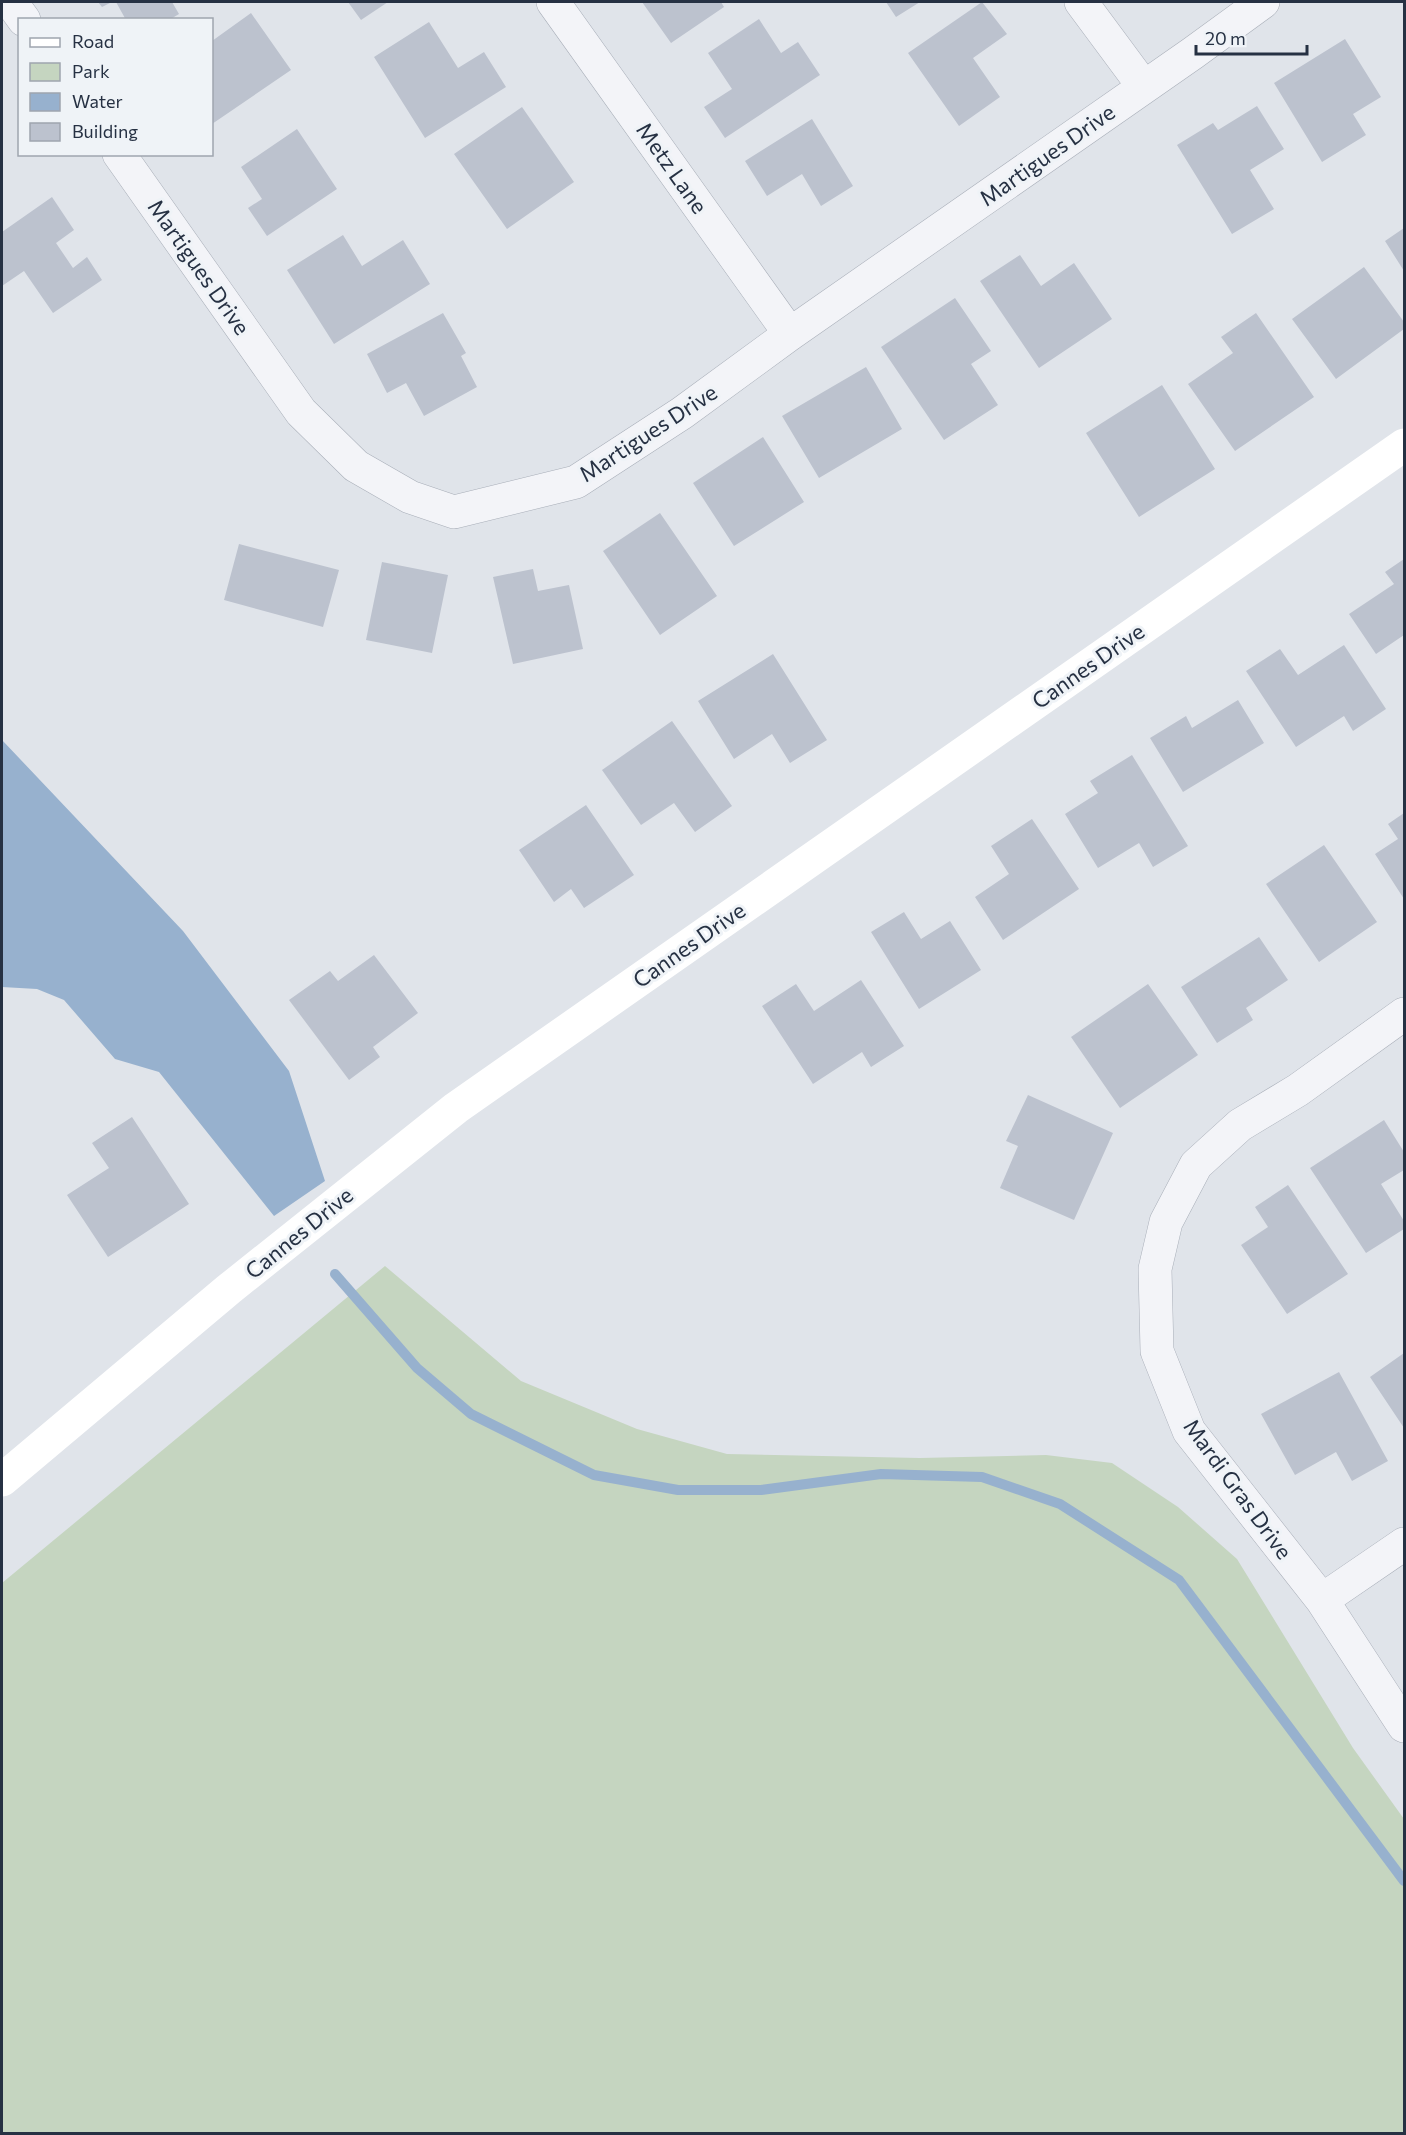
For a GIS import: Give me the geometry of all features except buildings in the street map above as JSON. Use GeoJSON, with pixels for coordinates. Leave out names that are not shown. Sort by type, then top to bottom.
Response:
{"type":"FeatureCollection","features":[{"type":"Feature","properties":{"kind":"street"},"geometry":{"type":"LineString","coordinates":[[11,2],[23,18]]}},
{"type":"Feature","properties":{"kind":"street","name":"Metz Lane"},"geometry":{"type":"LineString","coordinates":[[553,2],[790,334]]}},
{"type":"Feature","properties":{"kind":"street"},"geometry":{"type":"LineString","coordinates":[[1081,2],[1144,87]]}},
{"type":"Feature","properties":{"kind":"street","name":"Martigues Drive"},"geometry":{"type":"LineString","coordinates":[[120,156],[301,412],[356,466],[410,497],[452,512],[576,482],[682,413],[790,334],[1263,2]]}},
{"type":"Feature","properties":{"kind":"street","name":"Cannes Drive"},"geometry":{"type":"LineString","coordinates":[[2,1480],[229,1289],[456,1108],[1404,445]]}},
{"type":"Feature","properties":{"kind":"street","name":"Mardi Gras Drive"},"geometry":{"type":"LineString","coordinates":[[1404,1014],[1298,1090],[1239,1125],[1196,1165],[1166,1222],[1155,1269],[1157,1351],[1189,1431],[1322,1600],[1404,1726]]}},
{"type":"Feature","properties":{"kind":"street"},"geometry":{"type":"LineString","coordinates":[[1322,1600],[1404,1544]]}},
{"type":"Feature","properties":{"kind":"green space"},"geometry":{"type":"Polygon","coordinates":[[[385,1266],[521,1381],[637,1429],[727,1454],[920,1458],[1046,1455],[1112,1463],[1178,1507],[1237,1559],[1353,1748],[1404,1819],[1404,2133],[2,2133],[2,1583],[385,1266]]]}},
{"type":"Feature","properties":{"kind":"water"},"geometry":{"type":"Polygon","coordinates":[[[2,740],[183,931],[289,1071],[325,1181],[274,1216],[159,1072],[115,1059],[64,1000],[37,989],[2,987],[2,740]]]}},
{"type":"Feature","properties":{"kind":"waterway"},"geometry":{"type":"LineString","coordinates":[[335,1274],[417,1368],[471,1414],[594,1475],[678,1490],[761,1490],[881,1474],[982,1477],[1060,1504],[1179,1580],[1404,1881]]}}]}
